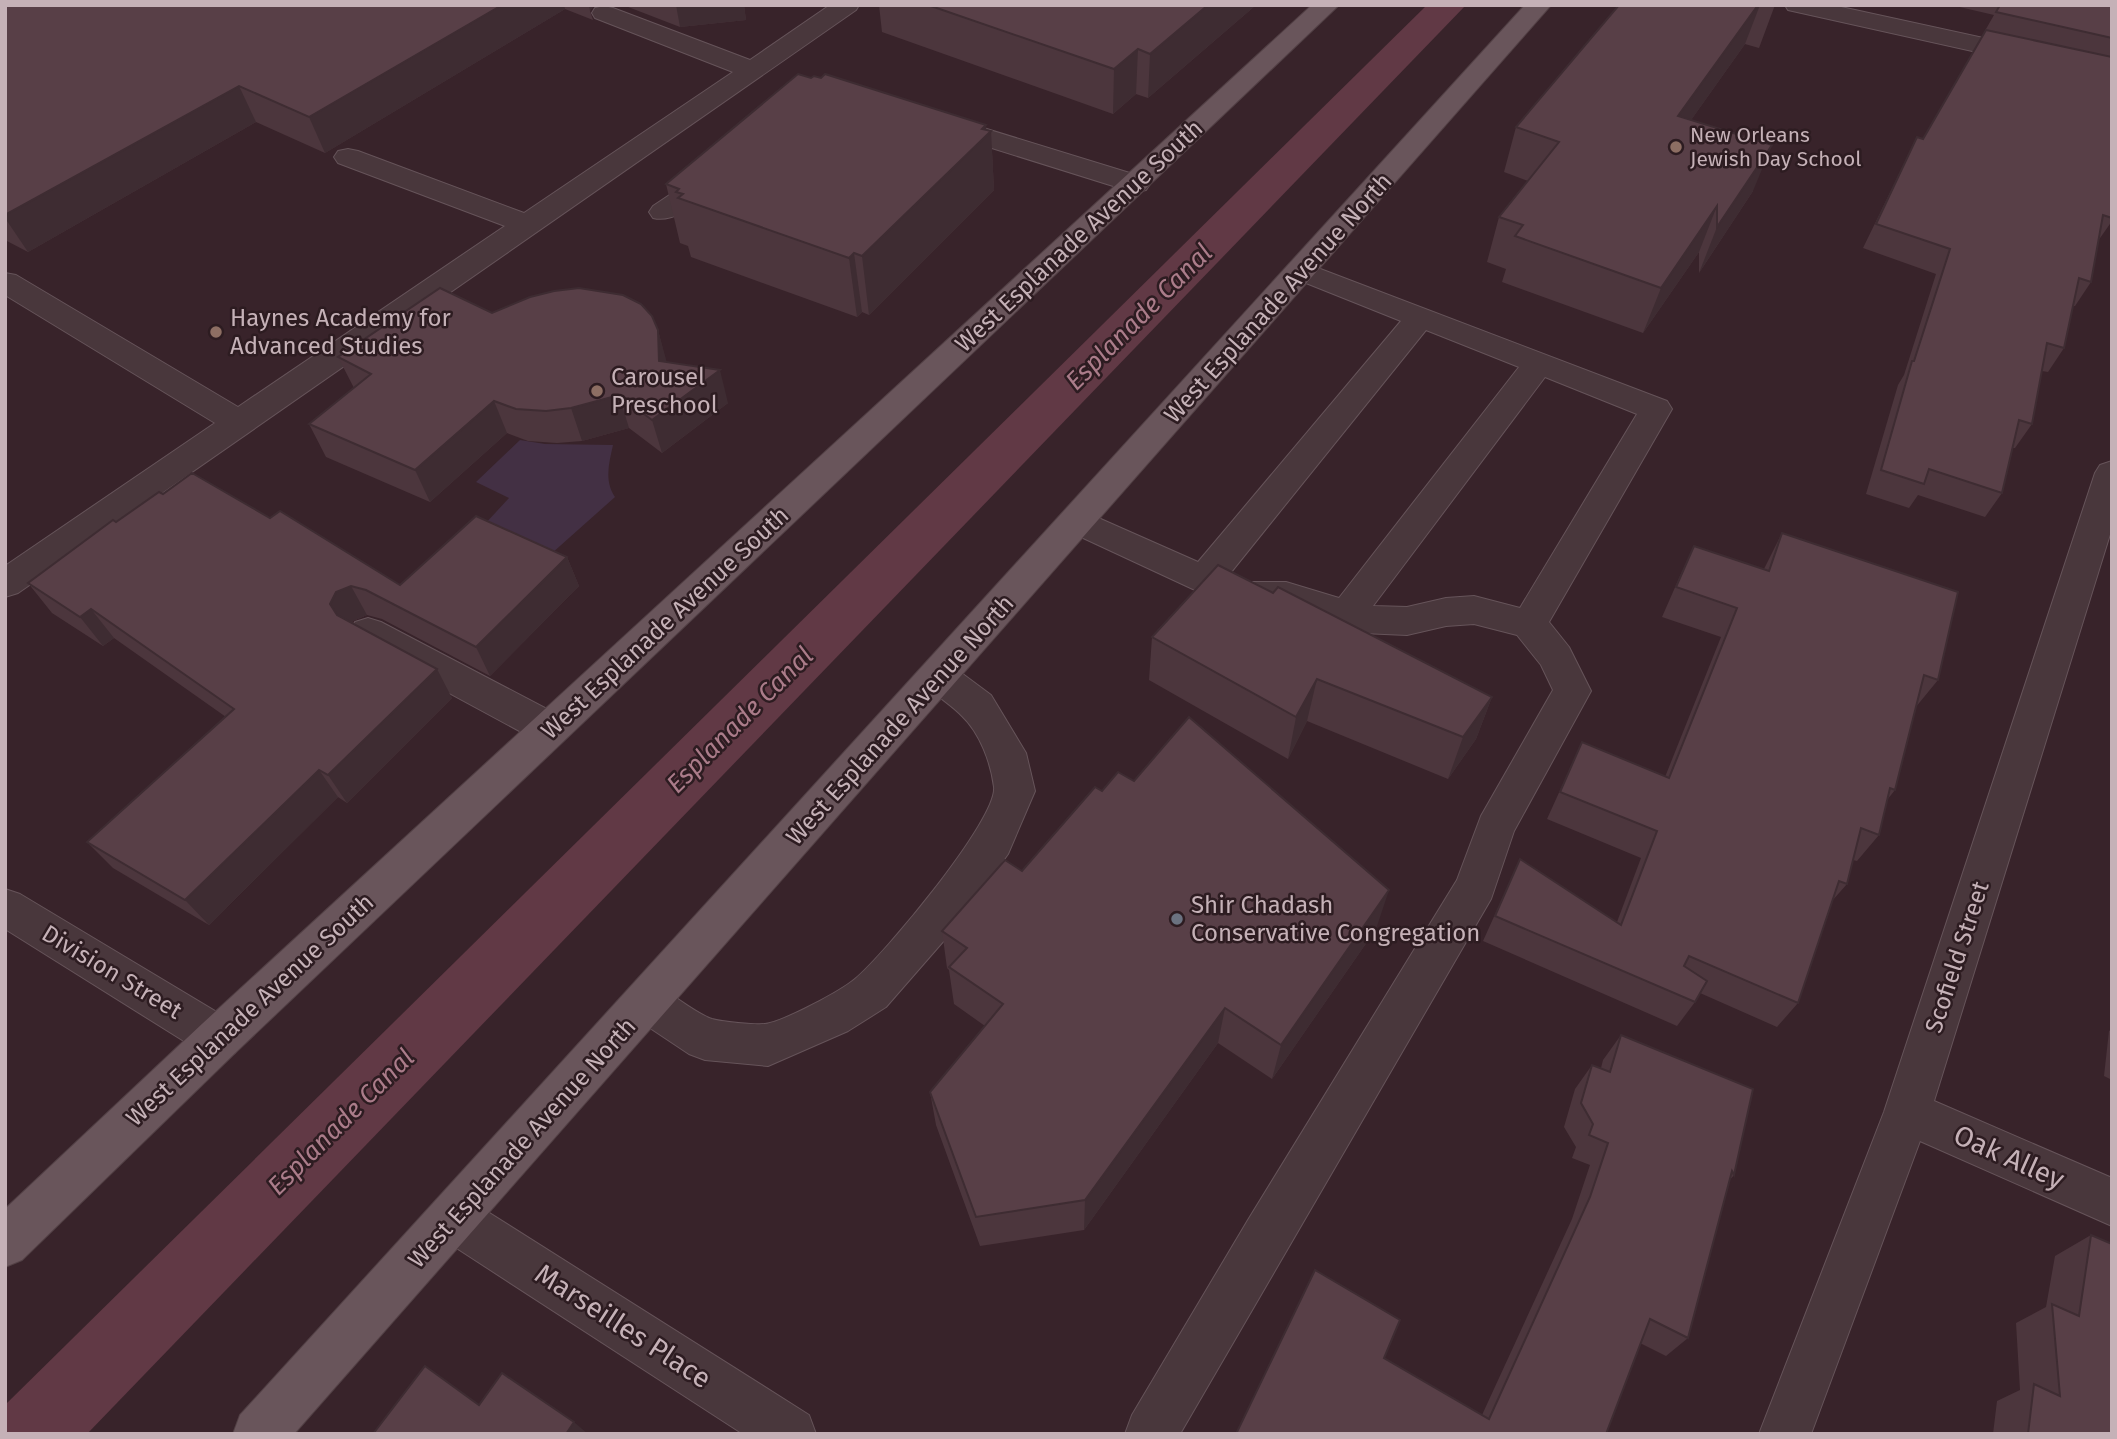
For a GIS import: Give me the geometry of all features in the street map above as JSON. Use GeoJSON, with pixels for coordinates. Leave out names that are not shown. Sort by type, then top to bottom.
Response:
{"type":"FeatureCollection","features":[{"type":"Feature","properties":{"kind":"main road","name":"West Esplanade Avenue South"},"geometry":{"type":"LineString","coordinates":[[5,1243],[219,1038],[1327,5]]}},
{"type":"Feature","properties":{"kind":"main road","name":"West Esplanade Avenue North"},"geometry":{"type":"LineString","coordinates":[[259,1434],[455,1219],[1539,5]]}},
{"type":"Feature","properties":{"kind":"street"},"geometry":{"type":"LineString","coordinates":[[5,584],[847,5]]}},
{"type":"Feature","properties":{"kind":"street"},"geometry":{"type":"LineString","coordinates":[[1797,5],[2112,74]]}},
{"type":"Feature","properties":{"kind":"street"},"geometry":{"type":"LineString","coordinates":[[604,13],[752,70]]}},
{"type":"Feature","properties":{"kind":"street"},"geometry":{"type":"LineString","coordinates":[[916,116],[1136,184]]}},
{"type":"Feature","properties":{"kind":"street"},"geometry":{"type":"LineString","coordinates":[[348,157],[528,225]]}},
{"type":"Feature","properties":{"kind":"street"},"geometry":{"type":"LineString","coordinates":[[663,212],[731,167]]}},
{"type":"Feature","properties":{"kind":"street"},"geometry":{"type":"LineString","coordinates":[[1302,271],[1656,409],[1529,624]]}},
{"type":"Feature","properties":{"kind":"street"},"geometry":{"type":"LineString","coordinates":[[5,282],[240,423]]}},
{"type":"Feature","properties":{"kind":"street"},"geometry":{"type":"LineString","coordinates":[[1204,580],[1421,316]]}},
{"type":"Feature","properties":{"kind":"street"},"geometry":{"type":"LineString","coordinates":[[1347,614],[1539,363]]}},
{"type":"Feature","properties":{"kind":"street","name":"Scofield Street"},"geometry":{"type":"LineString","coordinates":[[1785,1434],[1907,1112],[2112,474]]}},
{"type":"Feature","properties":{"kind":"street"},"geometry":{"type":"LineString","coordinates":[[1078,521],[1238,596],[1286,595],[1362,618],[1407,621],[1446,612],[1475,610],[1529,624],[1556,657],[1572,691],[1544,746],[1494,828],[1476,886],[1265,1237],[1152,1434]]}},
{"type":"Feature","properties":{"kind":"street"},"geometry":{"type":"LineString","coordinates":[[368,632],[550,729]]}},
{"type":"Feature","properties":{"kind":"street"},"geometry":{"type":"LineString","coordinates":[[648,1002],[705,1039],[768,1045],[832,1017],[871,993],[939,916],[994,842],[1015,791],[1006,752],[977,706],[939,676]]}},
{"type":"Feature","properties":{"kind":"street","name":"Division Street"},"geometry":{"type":"LineString","coordinates":[[5,907],[219,1038]]}},
{"type":"Feature","properties":{"kind":"street","name":"Oak Alley"},"geometry":{"type":"LineString","coordinates":[[1907,1112],[2112,1202]]}},
{"type":"Feature","properties":{"kind":"street","name":"Marseilles Place"},"geometry":{"type":"LineString","coordinates":[[455,1219],[790,1434]]}},
{"type":"Feature","properties":{"kind":"shaded area"},"geometry":{"type":"Polygon","coordinates":[[[520,440],[545,444],[613,445],[608,478],[615,497],[551,554],[484,525],[509,498],[476,482],[520,440]]]}},
{"type":"Feature","properties":{"kind":"building"},"geometry":{"type":"Polygon","coordinates":[[[5,5],[502,5],[309,117],[239,86],[5,215],[5,5]]]}},
{"type":"Feature","properties":{"kind":"building"},"geometry":{"type":"Polygon","coordinates":[[[928,5],[1208,5],[1150,54],[1138,49],[1114,69],[928,5]]]}},
{"type":"Feature","properties":{"kind":"building"},"geometry":{"type":"Polygon","coordinates":[[[1619,5],[1758,5],[1678,116],[1772,145],[1717,227],[1717,206],[1661,288],[1515,236],[1523,225],[1499,217],[1559,142],[1516,127],[1619,5]]]}},
{"type":"Feature","properties":{"kind":"building"},"geometry":{"type":"Polygon","coordinates":[[[2000,5],[2112,5],[2112,38],[1996,12],[2000,5]]]}},
{"type":"Feature","properties":{"kind":"building"},"geometry":{"type":"Polygon","coordinates":[[[1986,30],[2112,57],[2112,218],[2103,215],[2091,282],[2079,278],[2064,348],[2047,343],[2032,424],[2019,420],[2002,493],[1929,469],[1924,484],[1881,470],[1912,361],[1950,249],[1876,224],[1917,137],[1923,139],[1986,30]]]}},
{"type":"Feature","properties":{"kind":"building"},"geometry":{"type":"Polygon","coordinates":[[[798,74],[821,78],[825,74],[986,125],[982,129],[991,131],[862,256],[854,253],[849,258],[678,198],[683,194],[676,192],[679,189],[666,184],[798,74]]]}},
{"type":"Feature","properties":{"kind":"building"},"geometry":{"type":"Polygon","coordinates":[[[440,288],[492,313],[530,297],[554,291],[579,288],[623,295],[641,304],[652,316],[658,330],[659,361],[720,370],[652,420],[619,395],[571,408],[546,411],[516,409],[494,401],[415,470],[309,424],[371,374],[338,357],[440,288]]]}},
{"type":"Feature","properties":{"kind":"building"},"geometry":{"type":"Polygon","coordinates":[[[192,473],[270,518],[280,511],[400,585],[476,516],[567,557],[476,647],[366,590],[351,586],[336,592],[330,604],[337,615],[437,669],[328,775],[319,770],[185,900],[87,842],[234,709],[91,609],[80,617],[28,583],[113,520],[116,522],[192,473]]]}},
{"type":"Feature","properties":{"kind":"building"},"geometry":{"type":"Polygon","coordinates":[[[1782,533],[1958,592],[1938,680],[1924,675],[1895,790],[1890,788],[1879,835],[1861,828],[1847,884],[1839,881],[1798,1003],[1689,956],[1684,966],[1707,981],[1695,1002],[1495,916],[1520,859],[1621,925],[1657,831],[1560,792],[1582,742],[1669,778],[1737,608],[1676,587],[1694,546],[1769,571],[1782,533]]]}},
{"type":"Feature","properties":{"kind":"building"},"geometry":{"type":"Polygon","coordinates":[[[1218,565],[1273,593],[1278,587],[1492,697],[1463,737],[1317,679],[1296,717],[1152,637],[1218,565]]]}},
{"type":"Feature","properties":{"kind":"building","name":"Shir Chadash Conservative Congregation"},"geometry":{"type":"Polygon","coordinates":[[[1189,717],[1389,890],[1281,1045],[1225,1008],[1085,1200],[976,1217],[930,1092],[1003,1004],[949,967],[967,948],[942,931],[1005,860],[1022,871],[1095,787],[1102,791],[1118,772],[1134,781],[1189,717]]]}},
{"type":"Feature","properties":{"kind":"building"},"geometry":{"type":"Polygon","coordinates":[[[1621,1035],[1753,1089],[1734,1175],[1732,1171],[1688,1338],[1650,1319],[1606,1434],[1236,1434],[1315,1270],[1400,1320],[1384,1358],[1489,1419],[1590,1197],[1608,1143],[1589,1135],[1593,1124],[1581,1103],[1592,1065],[1610,1072],[1621,1035]]]}},
{"type":"Feature","properties":{"kind":"building"},"geometry":{"type":"Polygon","coordinates":[[[2091,1235],[2112,1244],[2112,1434],[2028,1434],[2034,1384],[2060,1396],[2052,1304],[2079,1316],[2091,1235]]]}},
{"type":"Feature","properties":{"kind":"building"},"geometry":{"type":"Polygon","coordinates":[[[425,1366],[479,1405],[502,1373],[574,1422],[566,1434],[373,1434],[425,1366]]]}},
{"type":"Feature","properties":{"kind":"waterway","name":"Esplanade Canal"},"geometry":{"type":"LineString","coordinates":[[32,1434],[1448,5]]}},
{"type":"Feature","properties":{"kind":"place","name":"New Orleans Jewish Day School"},"geometry":{"type":"Point","coordinates":[1676,147]}},
{"type":"Feature","properties":{"kind":"place","name":"Haynes Academy for Advanced Studies"},"geometry":{"type":"Point","coordinates":[216,332]}},
{"type":"Feature","properties":{"kind":"place","name":"Carousel Preschool"},"geometry":{"type":"Point","coordinates":[597,391]}},
{"type":"Feature","properties":{"kind":"place","name":"Shir Chadash Conservative Congregation"},"geometry":{"type":"Point","coordinates":[1177,919]}}]}
